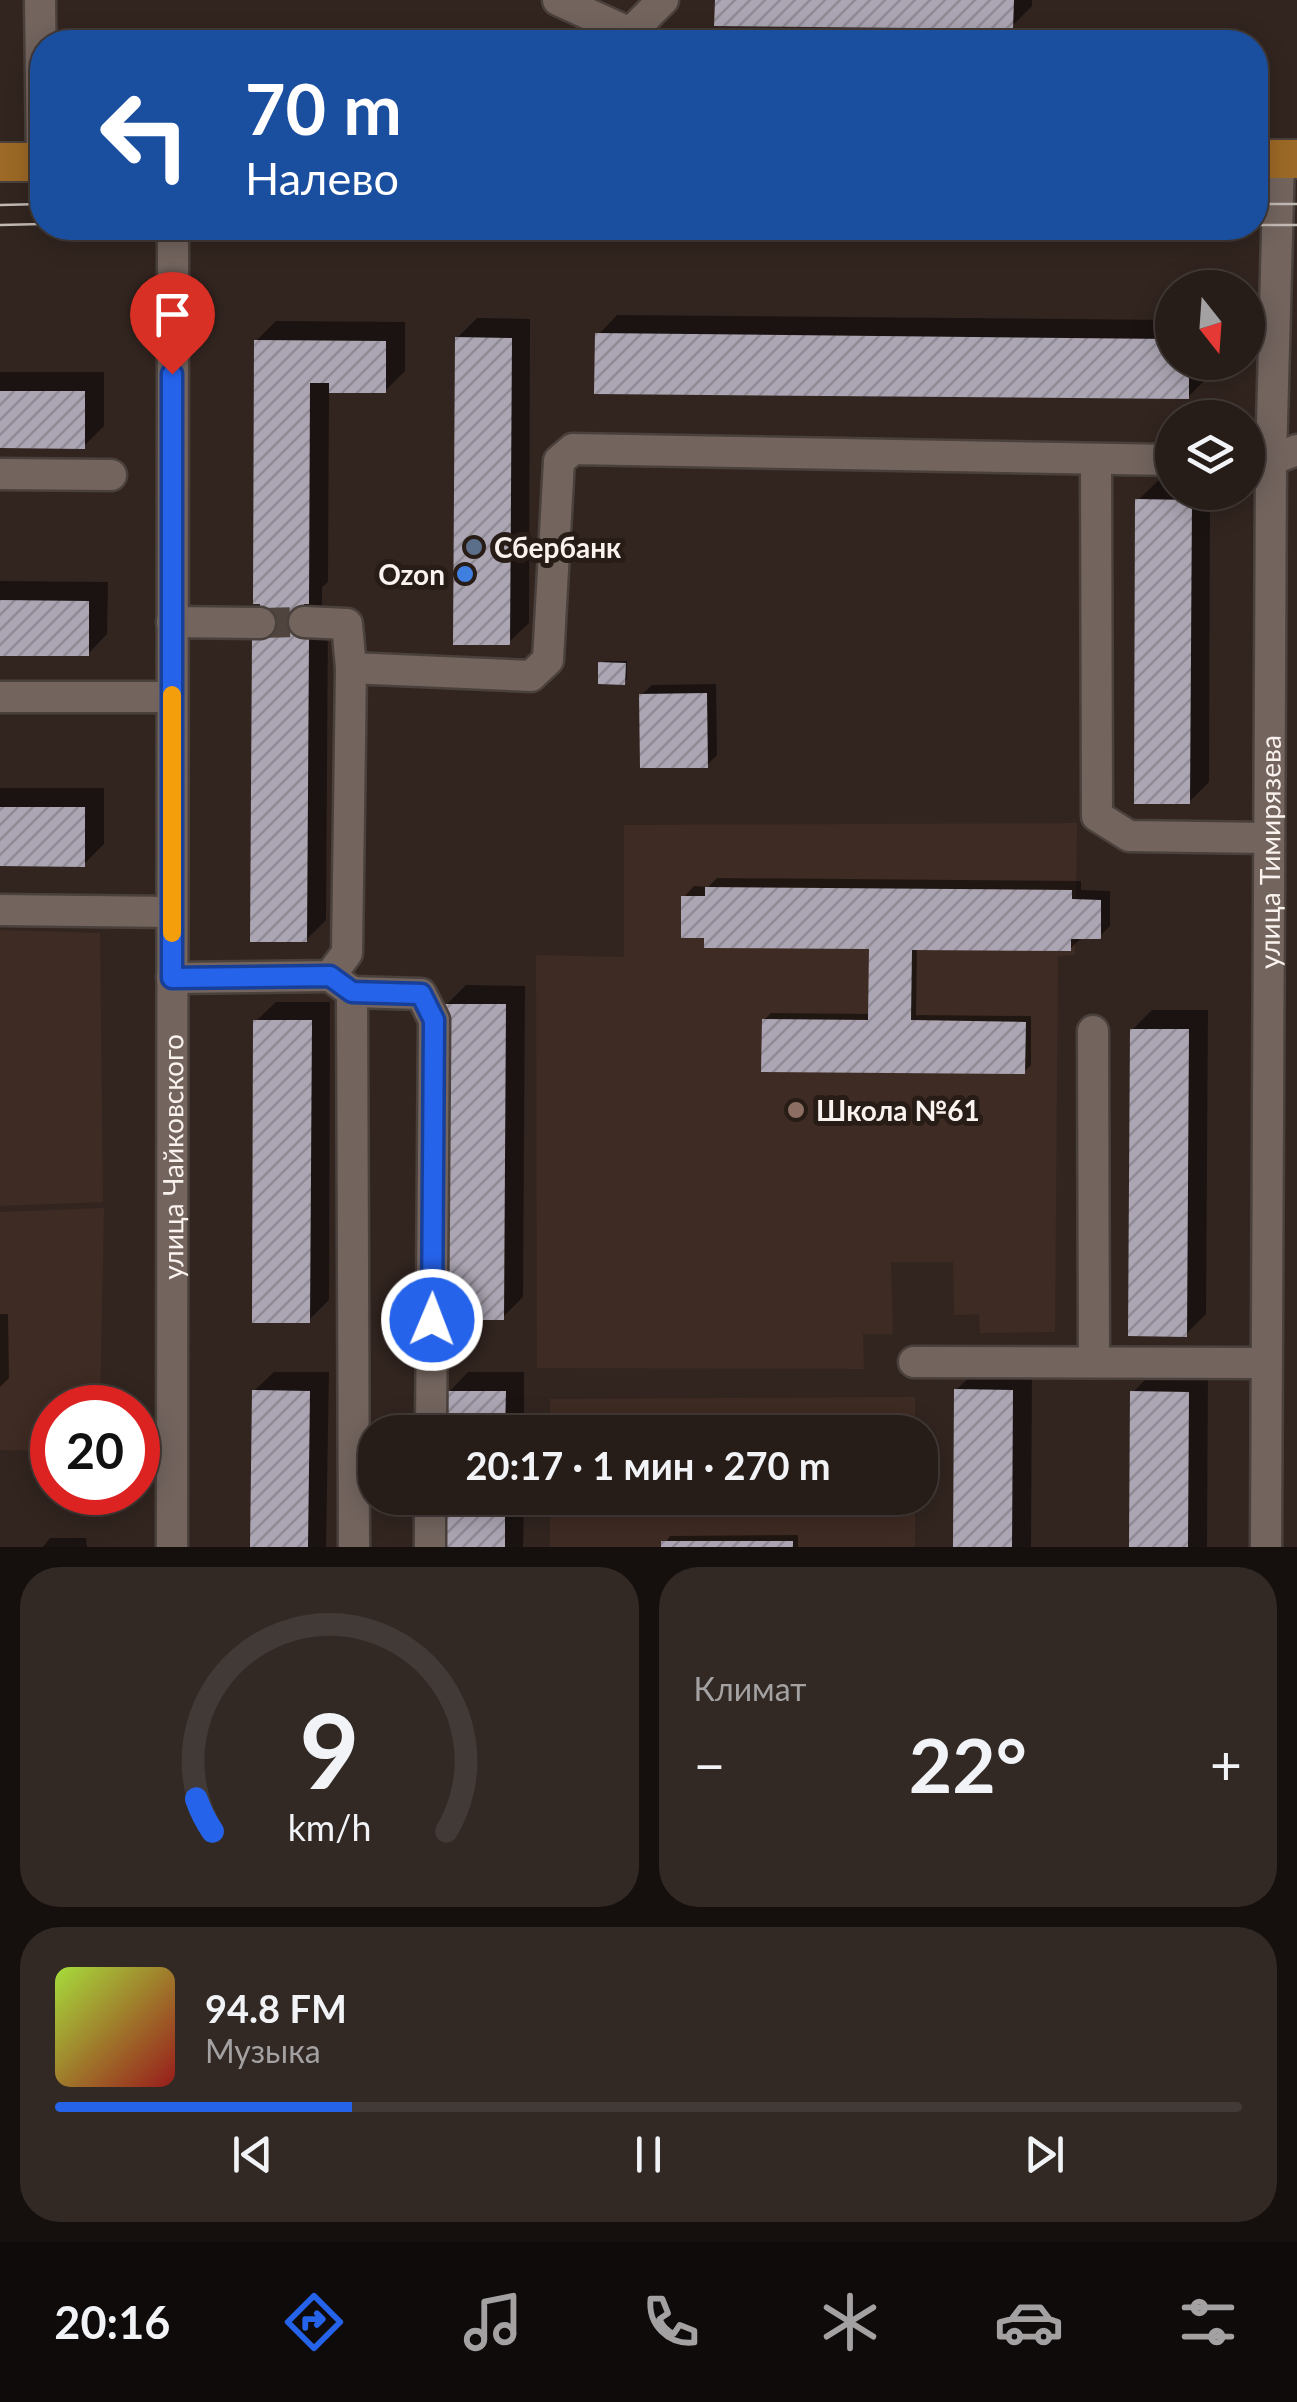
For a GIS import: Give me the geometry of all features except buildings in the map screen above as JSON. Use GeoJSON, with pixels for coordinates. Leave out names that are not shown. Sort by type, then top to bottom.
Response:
{"type":"FeatureCollection","features":[{"type":"Feature","properties":{"kind":"main road"},"geometry":{"type":"LineString","coordinates":[[0,162],[30,162]]}},
{"type":"Feature","properties":{"kind":"street"},"geometry":{"type":"LineString","coordinates":[[40,0],[40,30]]}},
{"type":"Feature","properties":{"kind":"street"},"geometry":{"type":"LineString","coordinates":[[558,0],[614,30]]}},
{"type":"Feature","properties":{"kind":"street"},"geometry":{"type":"LineString","coordinates":[[636,30],[663,0]]}},
{"type":"Feature","properties":{"kind":"street","name":"улица Тимирязева"},"geometry":{"type":"LineString","coordinates":[[1266,1547],[1265,1363],[1283,913],[1267,838],[1284,567],[1272,457],[1277,158]]}},
{"type":"Feature","properties":{"kind":"street","name":"улица Чайковского"},"geometry":{"type":"LineString","coordinates":[[172,1547],[173,240]]}},
{"type":"Feature","properties":{"kind":"street"},"geometry":{"type":"LineString","coordinates":[[351,668],[531,676],[548,660],[559,461],[573,449],[1155,460]]}},
{"type":"Feature","properties":{"kind":"street"},"geometry":{"type":"LineString","coordinates":[[1096,460],[1097,816],[1130,836],[1267,838]]}},
{"type":"Feature","properties":{"kind":"street"},"geometry":{"type":"LineString","coordinates":[[0,474],[110,475]]}},
{"type":"Feature","properties":{"kind":"street"},"geometry":{"type":"LineString","coordinates":[[172,622],[260,622]]}},
{"type":"Feature","properties":{"kind":"street"},"geometry":{"type":"LineString","coordinates":[[304,622],[347,624],[351,668],[347,953],[341,984],[354,1547]]}},
{"type":"Feature","properties":{"kind":"street"},"geometry":{"type":"LineString","coordinates":[[0,698],[172,697]]}},
{"type":"Feature","properties":{"kind":"street"},"geometry":{"type":"LineString","coordinates":[[0,910],[172,912]]}},
{"type":"Feature","properties":{"kind":"street"},"geometry":{"type":"LineString","coordinates":[[172,978],[341,984],[421,994],[434,1020],[430,1415]]}},
{"type":"Feature","properties":{"kind":"street"},"geometry":{"type":"LineString","coordinates":[[1093,1031],[1094,1362]]}},
{"type":"Feature","properties":{"kind":"street"},"geometry":{"type":"LineString","coordinates":[[914,1362],[1265,1363]]}},
{"type":"Feature","properties":{"kind":"street"},"geometry":{"type":"LineString","coordinates":[[430,1515],[430,1547]]}},
{"type":"Feature","properties":{"kind":"shaded area","name":"Школа №61"},"geometry":{"type":"Polygon","coordinates":[[[1077,823],[1075,955],[1058,956],[1055,1332],[980,1333],[979,1314],[954,1315],[953,1262],[891,1262],[893,1334],[863,1334],[864,1369],[537,1368],[536,955],[624,957],[624,825],[1077,823]]]}},
{"type":"Feature","properties":{"kind":"shaded area"},"geometry":{"type":"Polygon","coordinates":[[[0,930],[100,933],[103,1202],[0,1206],[0,930]]]}},
{"type":"Feature","properties":{"kind":"shaded area"},"geometry":{"type":"Polygon","coordinates":[[[104,1208],[100,1385],[30,1385],[30,1451],[0,1450],[0,1212],[104,1208]]]}},
{"type":"Feature","properties":{"kind":"shaded area"},"geometry":{"type":"Polygon","coordinates":[[[915,1397],[915,1415],[550,1415],[550,1399],[915,1397]]]}},
{"type":"Feature","properties":{"kind":"shaded area"},"geometry":{"type":"Polygon","coordinates":[[[550,1515],[915,1515],[915,1547],[550,1547],[550,1515]]]}},
{"type":"Feature","properties":{"kind":"tunnel"},"geometry":{"type":"LineString","coordinates":[[260,623],[304,622]]}},
{"type":"Feature","properties":{"kind":"tram line"},"geometry":{"type":"LineString","coordinates":[[0,205],[30,204]]}},
{"type":"Feature","properties":{"kind":"tram line"},"geometry":{"type":"LineString","coordinates":[[1268,204],[1297,204]]}},
{"type":"Feature","properties":{"kind":"tram line"},"geometry":{"type":"LineString","coordinates":[[0,225],[30,224]]}},
{"type":"Feature","properties":{"kind":"tram line"},"geometry":{"type":"LineString","coordinates":[[1268,225],[1297,225]]}},
{"type":"Feature","properties":{"kind":"slow traffic"},"geometry":{"type":"LineString","coordinates":[[172,695],[172,933]]}},
{"type":"Feature","properties":{"kind":"place","name":"Сбербанк"},"geometry":{"type":"Point","coordinates":[474,547]}},
{"type":"Feature","properties":{"kind":"place","name":"Ozon"},"geometry":{"type":"Point","coordinates":[465,574]}},
{"type":"Feature","properties":{"kind":"place","name":"Школа №61"},"geometry":{"type":"Point","coordinates":[796,1110]}},
{"type":"Feature","properties":{"kind":"route"},"geometry":{"type":"LineString","coordinates":[[172,374],[172,978],[330,976],[352,992],[421,994],[428,1002],[434,1020],[432,1320]]}}]}
